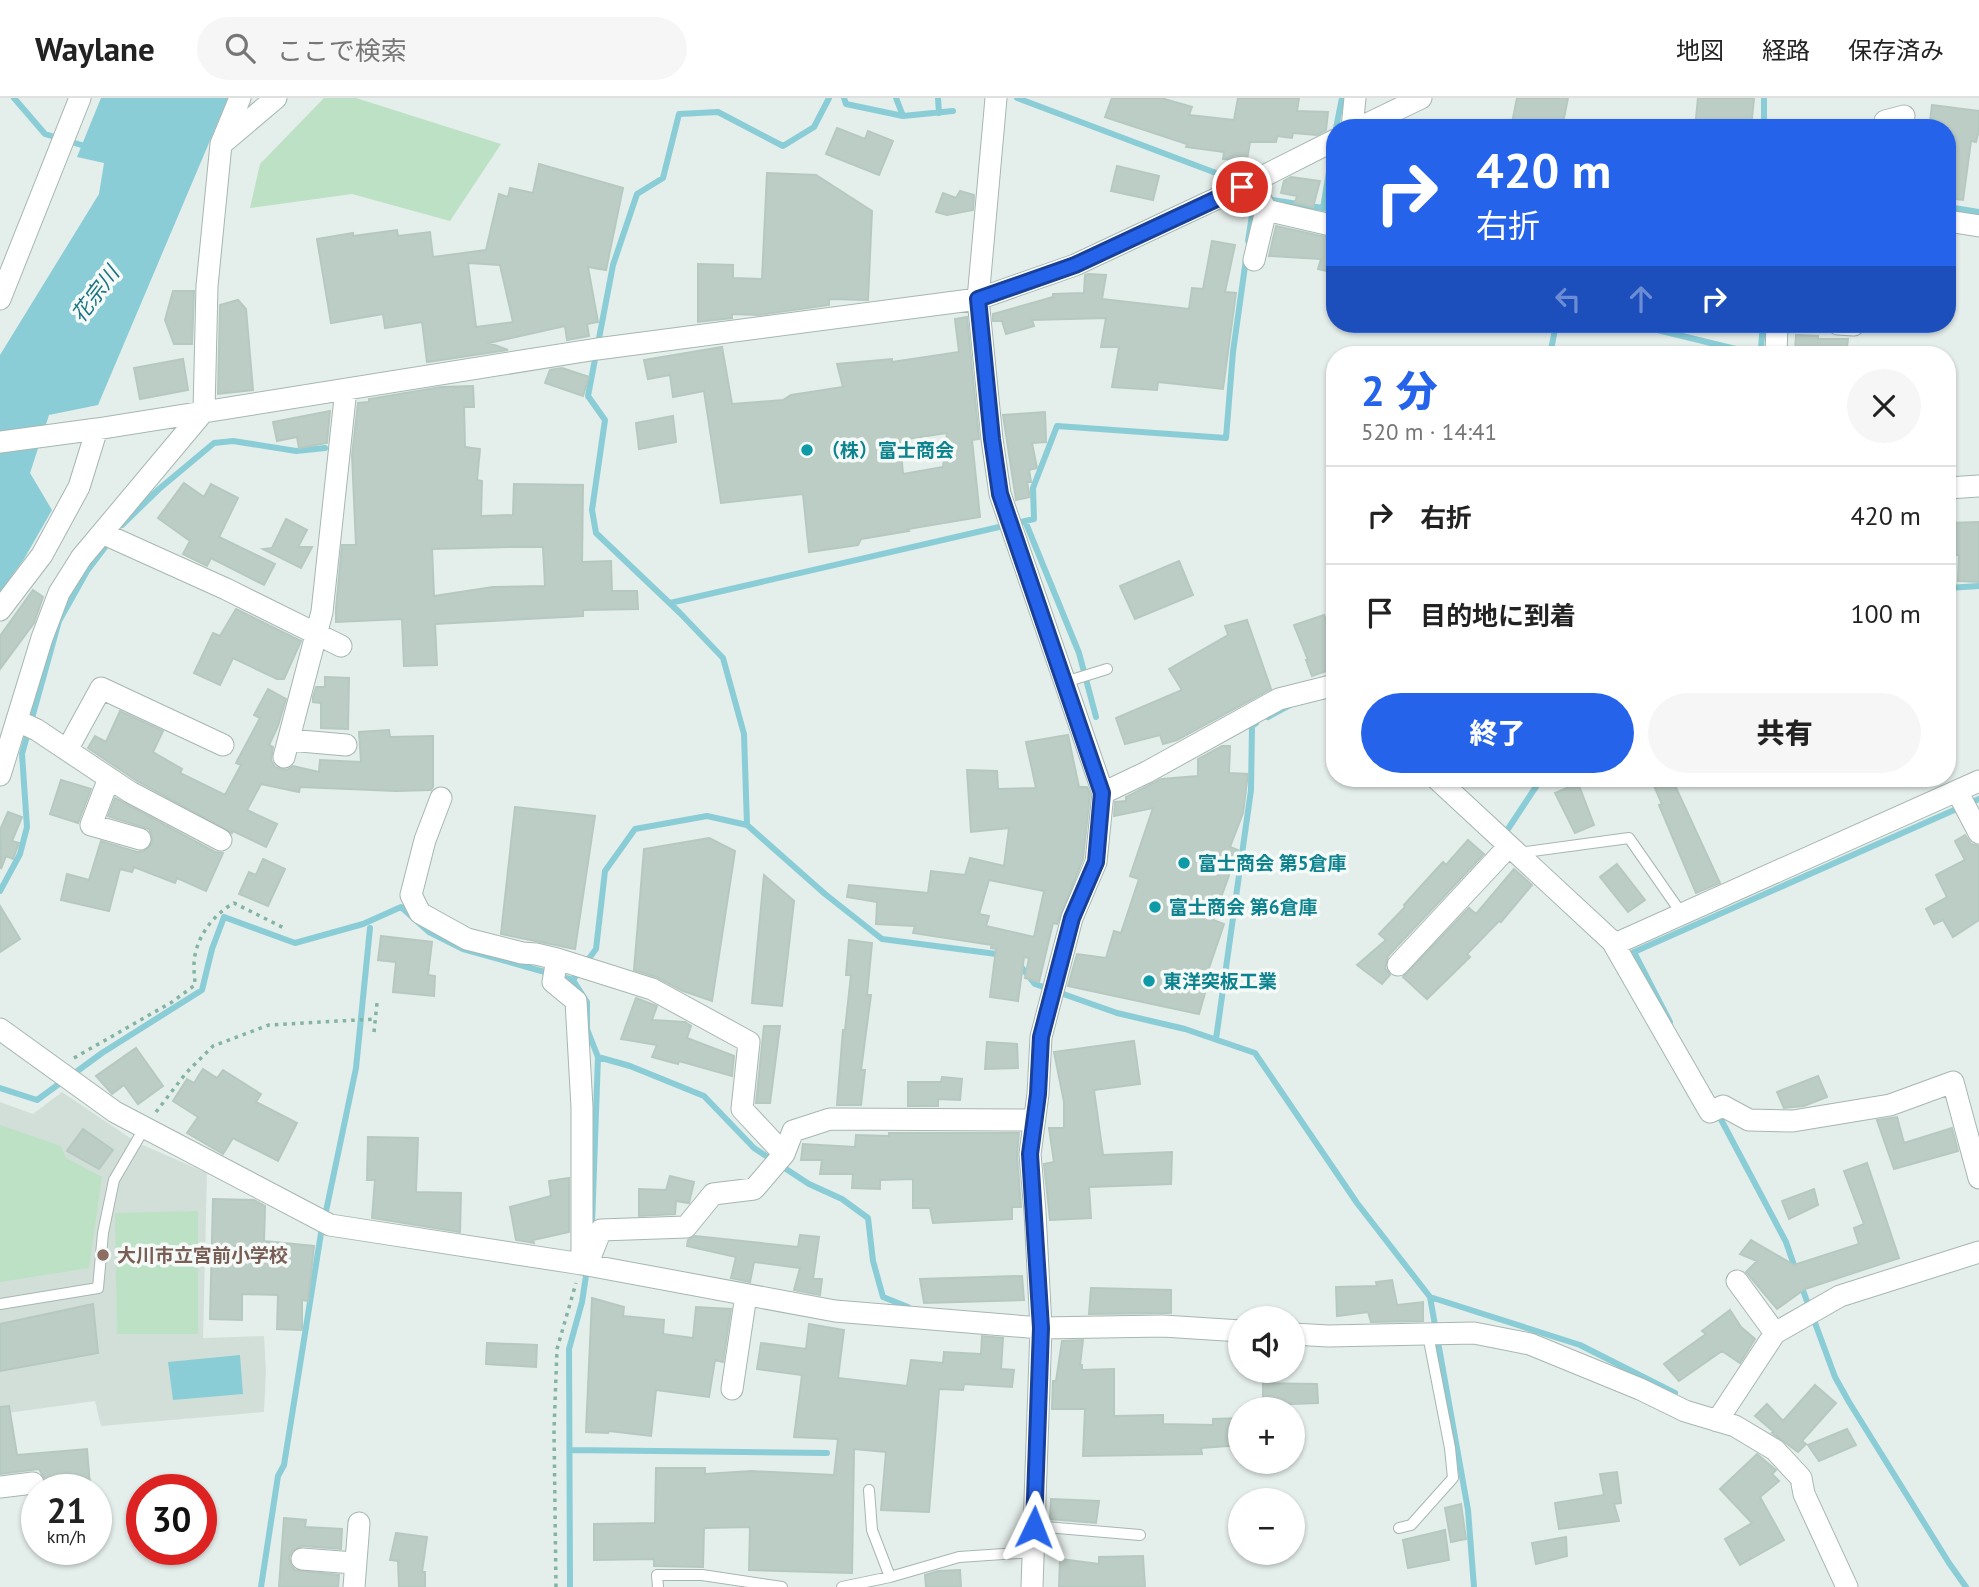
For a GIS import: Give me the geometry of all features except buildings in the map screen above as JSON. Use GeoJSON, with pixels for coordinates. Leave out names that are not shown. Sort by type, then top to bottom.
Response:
{"type":"FeatureCollection","features":[{"type":"Feature","properties":{"kind":"street"},"geometry":{"type":"LineString","coordinates":[[0,299],[80,98]]}},
{"type":"Feature","properties":{"kind":"street"},"geometry":{"type":"LineString","coordinates":[[0,775],[27,725],[42,638],[59,593],[81,558],[111,537],[204,411],[207,286],[221,144],[240,98]]}},
{"type":"Feature","properties":{"kind":"street"},"geometry":{"type":"LineString","coordinates":[[221,144],[276,98]]}},
{"type":"Feature","properties":{"kind":"street"},"geometry":{"type":"LineString","coordinates":[[1353,119],[1355,98]]}},
{"type":"Feature","properties":{"kind":"street"},"geometry":{"type":"LineString","coordinates":[[1378,119],[1421,98]]}},
{"type":"Feature","properties":{"kind":"street"},"geometry":{"type":"LineString","coordinates":[[996,99],[978,299],[1000,494],[1072,680],[1102,793],[1096,862],[1072,918],[1041,1037],[1038,1094],[1030,1154],[1041,1328],[1032,1587]]}},
{"type":"Feature","properties":{"kind":"street"},"geometry":{"type":"LineString","coordinates":[[1893,119],[1904,116]]}},
{"type":"Feature","properties":{"kind":"street"},"geometry":{"type":"LineString","coordinates":[[0,442],[597,349],[978,299],[1075,265],[1252,195],[1326,146]]}},
{"type":"Feature","properties":{"kind":"street"},"geometry":{"type":"LineString","coordinates":[[1252,195],[1326,223]]}},
{"type":"Feature","properties":{"kind":"street"},"geometry":{"type":"LineString","coordinates":[[1252,195],[1254,260]]}},
{"type":"Feature","properties":{"kind":"street"},"geometry":{"type":"LineString","coordinates":[[1956,222],[1979,226]]}},
{"type":"Feature","properties":{"kind":"street"},"geometry":{"type":"LineString","coordinates":[[346,389],[322,612],[287,749],[346,745]]}},
{"type":"Feature","properties":{"kind":"street"},"geometry":{"type":"LineString","coordinates":[[0,610],[41,555],[79,487],[97,429]]}},
{"type":"Feature","properties":{"kind":"street"},"geometry":{"type":"LineString","coordinates":[[1956,487],[1979,486]]}},
{"type":"Feature","properties":{"kind":"street"},"geometry":{"type":"LineString","coordinates":[[111,537],[226,589],[341,646]]}},
{"type":"Feature","properties":{"kind":"street"},"geometry":{"type":"LineString","coordinates":[[1102,793],[1147,772],[1279,699],[1326,687]]}},
{"type":"Feature","properties":{"kind":"street"},"geometry":{"type":"LineString","coordinates":[[67,750],[101,688],[223,745]]}},
{"type":"Feature","properties":{"kind":"street"},"geometry":{"type":"LineString","coordinates":[[27,725],[130,792],[221,840]]}},
{"type":"Feature","properties":{"kind":"street"},"geometry":{"type":"LineString","coordinates":[[109,778],[91,825],[140,839]]}},
{"type":"Feature","properties":{"kind":"street"},"geometry":{"type":"LineString","coordinates":[[1618,941],[1979,781]]}},
{"type":"Feature","properties":{"kind":"street"},"geometry":{"type":"LineString","coordinates":[[1446,787],[1521,850],[1618,941],[1710,1112],[1723,1107],[1749,1120],[1793,1121],[1889,1105],[1954,1082],[1979,1178]]}},
{"type":"Feature","properties":{"kind":"street"},"geometry":{"type":"LineString","coordinates":[[1957,791],[1979,833]]}},
{"type":"Feature","properties":{"kind":"street"},"geometry":{"type":"LineString","coordinates":[[441,798],[425,840],[411,895],[420,913],[467,939],[557,959],[652,989],[749,1042],[742,1109],[784,1154]]}},
{"type":"Feature","properties":{"kind":"street"},"geometry":{"type":"LineString","coordinates":[[1398,965],[1521,850]]}},
{"type":"Feature","properties":{"kind":"street"},"geometry":{"type":"LineString","coordinates":[[557,959],[553,982],[576,1001],[582,1107],[584,1265]]}},
{"type":"Feature","properties":{"kind":"street"},"geometry":{"type":"LineString","coordinates":[[0,1029],[115,1112],[323,1221],[835,1311],[1041,1328],[1163,1326],[1228,1330]]}},
{"type":"Feature","properties":{"kind":"street"},"geometry":{"type":"LineString","coordinates":[[584,1265],[601,1230],[686,1227],[713,1194],[754,1189],[784,1154],[793,1132],[830,1119],[1033,1120]]}},
{"type":"Feature","properties":{"kind":"street"},"geometry":{"type":"LineString","coordinates":[[1717,1421],[1775,1332],[1840,1296],[1979,1252]]}},
{"type":"Feature","properties":{"kind":"street"},"geometry":{"type":"LineString","coordinates":[[1737,1281],[1775,1332]]}},
{"type":"Feature","properties":{"kind":"street"},"geometry":{"type":"LineString","coordinates":[[733,1389],[746,1295]]}},
{"type":"Feature","properties":{"kind":"street"},"geometry":{"type":"LineString","coordinates":[[1305,1335],[1474,1333],[1530,1344],[1640,1389],[1685,1411],[1735,1426],[1774,1450],[1801,1478],[1804,1494],[1847,1587]]}},
{"type":"Feature","properties":{"kind":"street"},"geometry":{"type":"LineString","coordinates":[[0,1487],[21,1484]]}},
{"type":"Feature","properties":{"kind":"street"},"geometry":{"type":"LineString","coordinates":[[354,1587],[359,1522]]}},
{"type":"Feature","properties":{"kind":"street"},"geometry":{"type":"LineString","coordinates":[[302,1559],[354,1563]]}},
{"type":"Feature","properties":{"kind":"lane"},"geometry":{"type":"LineString","coordinates":[[1072,680],[1107,669]]}},
{"type":"Feature","properties":{"kind":"lane"},"geometry":{"type":"LineString","coordinates":[[1521,850],[1629,838],[1682,914]]}},
{"type":"Feature","properties":{"kind":"lane"},"geometry":{"type":"LineString","coordinates":[[0,1304],[98,1288],[103,1233],[114,1180],[145,1127]]}},
{"type":"Feature","properties":{"kind":"lane"},"geometry":{"type":"LineString","coordinates":[[1399,1528],[1411,1525],[1453,1478],[1429,1335]]}},
{"type":"Feature","properties":{"kind":"lane"},"geometry":{"type":"LineString","coordinates":[[869,1490],[872,1530],[890,1577]]}},
{"type":"Feature","properties":{"kind":"lane"},"geometry":{"type":"LineString","coordinates":[[1034,1527],[1140,1535]]}},
{"type":"Feature","properties":{"kind":"lane"},"geometry":{"type":"LineString","coordinates":[[842,1587],[890,1577],[959,1557],[1033,1552]]}},
{"type":"Feature","properties":{"kind":"lane"},"geometry":{"type":"LineString","coordinates":[[658,1587],[657,1575],[702,1575],[782,1587]]}},
{"type":"Feature","properties":{"kind":"path"},"geometry":{"type":"LineString","coordinates":[[57,1070],[172,1002],[195,985],[194,965],[201,940],[209,923],[223,909],[234,903],[284,929]]}},
{"type":"Feature","properties":{"kind":"path"},"geometry":{"type":"LineString","coordinates":[[374,1032],[377,1003]]}},
{"type":"Feature","properties":{"kind":"path"},"geometry":{"type":"LineString","coordinates":[[145,1127],[186,1073],[213,1046],[269,1025],[375,1019]]}},
{"type":"Feature","properties":{"kind":"path"},"geometry":{"type":"LineString","coordinates":[[556,1587],[554,1430],[557,1349],[584,1265]]}},
{"type":"Feature","properties":{"kind":"shaded area","name":"大川市立宮前小学校"},"geometry":{"type":"Polygon","coordinates":[[[62,1092],[136,1142],[207,1173],[203,1338],[264,1336],[264,1412],[101,1426],[95,1401],[0,1414],[0,1102],[33,1114],[62,1092]]]}},
{"type":"Feature","properties":{"kind":"green space"},"geometry":{"type":"Polygon","coordinates":[[[324,98],[356,98],[501,144],[450,221],[352,194],[250,208],[260,164],[324,98]]]}},
{"type":"Feature","properties":{"kind":"green space"},"geometry":{"type":"Polygon","coordinates":[[[0,1125],[61,1146],[66,1158],[102,1177],[89,1268],[0,1282],[0,1125]]]}},
{"type":"Feature","properties":{"kind":"green space"},"geometry":{"type":"Polygon","coordinates":[[[198,1211],[198,1334],[117,1334],[115,1213],[198,1211]]]}},
{"type":"Feature","properties":{"kind":"water","name":"花宗川"},"geometry":{"type":"Polygon","coordinates":[[[101,98],[228,98],[98,405],[49,415],[30,473],[52,510],[24,559],[0,592],[0,355],[99,194],[104,163],[77,157],[101,98]]]}},
{"type":"Feature","properties":{"kind":"water"},"geometry":{"type":"Polygon","coordinates":[[[240,1355],[243,1394],[173,1400],[168,1362],[240,1355]]]}},
{"type":"Feature","properties":{"kind":"waterway"},"geometry":{"type":"LineString","coordinates":[[14,98],[45,134],[88,147]]}},
{"type":"Feature","properties":{"kind":"waterway"},"geometry":{"type":"LineString","coordinates":[[573,980],[596,949],[605,871],[635,829],[707,816],[747,825],[744,734],[723,658],[596,533],[592,510],[605,420],[588,396],[613,265],[637,194],[663,178],[679,114],[718,112],[783,146],[814,127],[829,98]]}},
{"type":"Feature","properties":{"kind":"waterway"},"geometry":{"type":"LineString","coordinates":[[844,98],[846,104],[903,116],[953,111]]}},
{"type":"Feature","properties":{"kind":"waterway"},"geometry":{"type":"LineString","coordinates":[[896,98],[903,116]]}},
{"type":"Feature","properties":{"kind":"waterway"},"geometry":{"type":"LineString","coordinates":[[938,98],[939,113]]}},
{"type":"Feature","properties":{"kind":"waterway"},"geometry":{"type":"LineString","coordinates":[[1017,98],[1216,173],[1254,202]]}},
{"type":"Feature","properties":{"kind":"waterway"},"geometry":{"type":"LineString","coordinates":[[1338,119],[1342,98]]}},
{"type":"Feature","properties":{"kind":"waterway"},"geometry":{"type":"LineString","coordinates":[[1764,98],[1764,119]]}},
{"type":"Feature","properties":{"kind":"waterway"},"geometry":{"type":"LineString","coordinates":[[1323,208],[1326,190]]}},
{"type":"Feature","properties":{"kind":"waterway"},"geometry":{"type":"LineString","coordinates":[[1267,199],[1326,209]]}},
{"type":"Feature","properties":{"kind":"waterway"},"geometry":{"type":"LineString","coordinates":[[1248,241],[1254,202]]}},
{"type":"Feature","properties":{"kind":"waterway"},"geometry":{"type":"LineString","coordinates":[[1956,208],[1979,212]]}},
{"type":"Feature","properties":{"kind":"waterway"},"geometry":{"type":"LineString","coordinates":[[670,603],[1034,519],[1033,488],[1057,426],[1226,438],[1233,352],[1246,259]]}},
{"type":"Feature","properties":{"kind":"waterway"},"geometry":{"type":"LineString","coordinates":[[1552,346],[1554,333]]}},
{"type":"Feature","properties":{"kind":"waterway"},"geometry":{"type":"LineString","coordinates":[[1670,333],[1723,346]]}},
{"type":"Feature","properties":{"kind":"waterway"},"geometry":{"type":"LineString","coordinates":[[1761,346],[1762,333]]}},
{"type":"Feature","properties":{"kind":"waterway"},"geometry":{"type":"LineString","coordinates":[[122,525],[159,489],[214,443],[233,441],[296,451],[325,448]]}},
{"type":"Feature","properties":{"kind":"waterway"},"geometry":{"type":"LineString","coordinates":[[1025,521],[1079,653],[1096,717]]}},
{"type":"Feature","properties":{"kind":"waterway"},"geometry":{"type":"LineString","coordinates":[[0,891],[20,854],[27,827],[22,754],[59,621],[87,571],[109,542]]}},
{"type":"Feature","properties":{"kind":"waterway"},"geometry":{"type":"LineString","coordinates":[[1956,587],[1979,586]]}},
{"type":"Feature","properties":{"kind":"waterway"},"geometry":{"type":"LineString","coordinates":[[1268,717],[1290,705]]}},
{"type":"Feature","properties":{"kind":"waterway"},"geometry":{"type":"LineString","coordinates":[[1216,1039],[1251,790],[1252,726],[1256,723]]}},
{"type":"Feature","properties":{"kind":"waterway"},"geometry":{"type":"LineString","coordinates":[[1506,832],[1536,787]]}},
{"type":"Feature","properties":{"kind":"waterway"},"geometry":{"type":"LineString","coordinates":[[1670,1022],[1634,952],[1979,799]]}},
{"type":"Feature","properties":{"kind":"waterway"},"geometry":{"type":"LineString","coordinates":[[747,825],[825,894],[882,939],[1004,955]]}},
{"type":"Feature","properties":{"kind":"waterway"},"geometry":{"type":"LineString","coordinates":[[72,1075],[202,990],[212,949],[224,917],[295,943],[363,924],[401,907],[429,932],[463,949],[573,980],[587,1002],[587,1029],[598,1057],[630,1066],[704,1096],[754,1148],[809,1184],[842,1199],[868,1218],[873,1261],[883,1297],[908,1307]]}},
{"type":"Feature","properties":{"kind":"waterway"},"geometry":{"type":"LineString","coordinates":[[325,1216],[356,1068],[370,928]]}},
{"type":"Feature","properties":{"kind":"waterway"},"geometry":{"type":"LineString","coordinates":[[1018,963],[1035,984],[1117,1013],[1185,1029],[1255,1053],[1357,1203],[1430,1297]]}},
{"type":"Feature","properties":{"kind":"waterway"},"geometry":{"type":"LineString","coordinates":[[592,1224],[598,1057]]}},
{"type":"Feature","properties":{"kind":"waterway"},"geometry":{"type":"LineString","coordinates":[[0,1088],[37,1100],[63,1081]]}},
{"type":"Feature","properties":{"kind":"waterway"},"geometry":{"type":"LineString","coordinates":[[1717,1112],[1786,1242],[1796,1271]]}},
{"type":"Feature","properties":{"kind":"waterway"},"geometry":{"type":"LineString","coordinates":[[261,1587],[278,1476],[284,1465],[322,1227]]}},
{"type":"Feature","properties":{"kind":"waterway"},"geometry":{"type":"LineString","coordinates":[[570,1587],[569,1349],[582,1302],[587,1269]]}},
{"type":"Feature","properties":{"kind":"waterway"},"geometry":{"type":"LineString","coordinates":[[1801,1285],[1835,1377],[1966,1587]]}},
{"type":"Feature","properties":{"kind":"waterway"},"geometry":{"type":"LineString","coordinates":[[1474,1587],[1468,1510],[1430,1297],[1580,1345],[1675,1393]]}},
{"type":"Feature","properties":{"kind":"waterway"},"geometry":{"type":"LineString","coordinates":[[571,1450],[827,1453]]}},
{"type":"Feature","properties":{"kind":"place","name":"（株）富士商会"},"geometry":{"type":"Point","coordinates":[807,450]}},
{"type":"Feature","properties":{"kind":"place","name":"富士商会 第5倉庫"},"geometry":{"type":"Point","coordinates":[1184,863]}},
{"type":"Feature","properties":{"kind":"place","name":"富士商会 第6倉庫"},"geometry":{"type":"Point","coordinates":[1155,907]}},
{"type":"Feature","properties":{"kind":"place","name":"東洋突板工業"},"geometry":{"type":"Point","coordinates":[1149,981]}},
{"type":"Feature","properties":{"kind":"place","name":"大川市立宮前小学校"},"geometry":{"type":"Point","coordinates":[103,1255]}},
{"type":"Feature","properties":{"kind":"route"},"geometry":{"type":"LineString","coordinates":[[1034,1527],[1041,1328],[1030,1154],[1033,1120],[1038,1094],[1041,1037],[1072,918],[1096,862],[1102,793],[1000,494],[978,299],[1075,265],[1242,187]]}}]}
